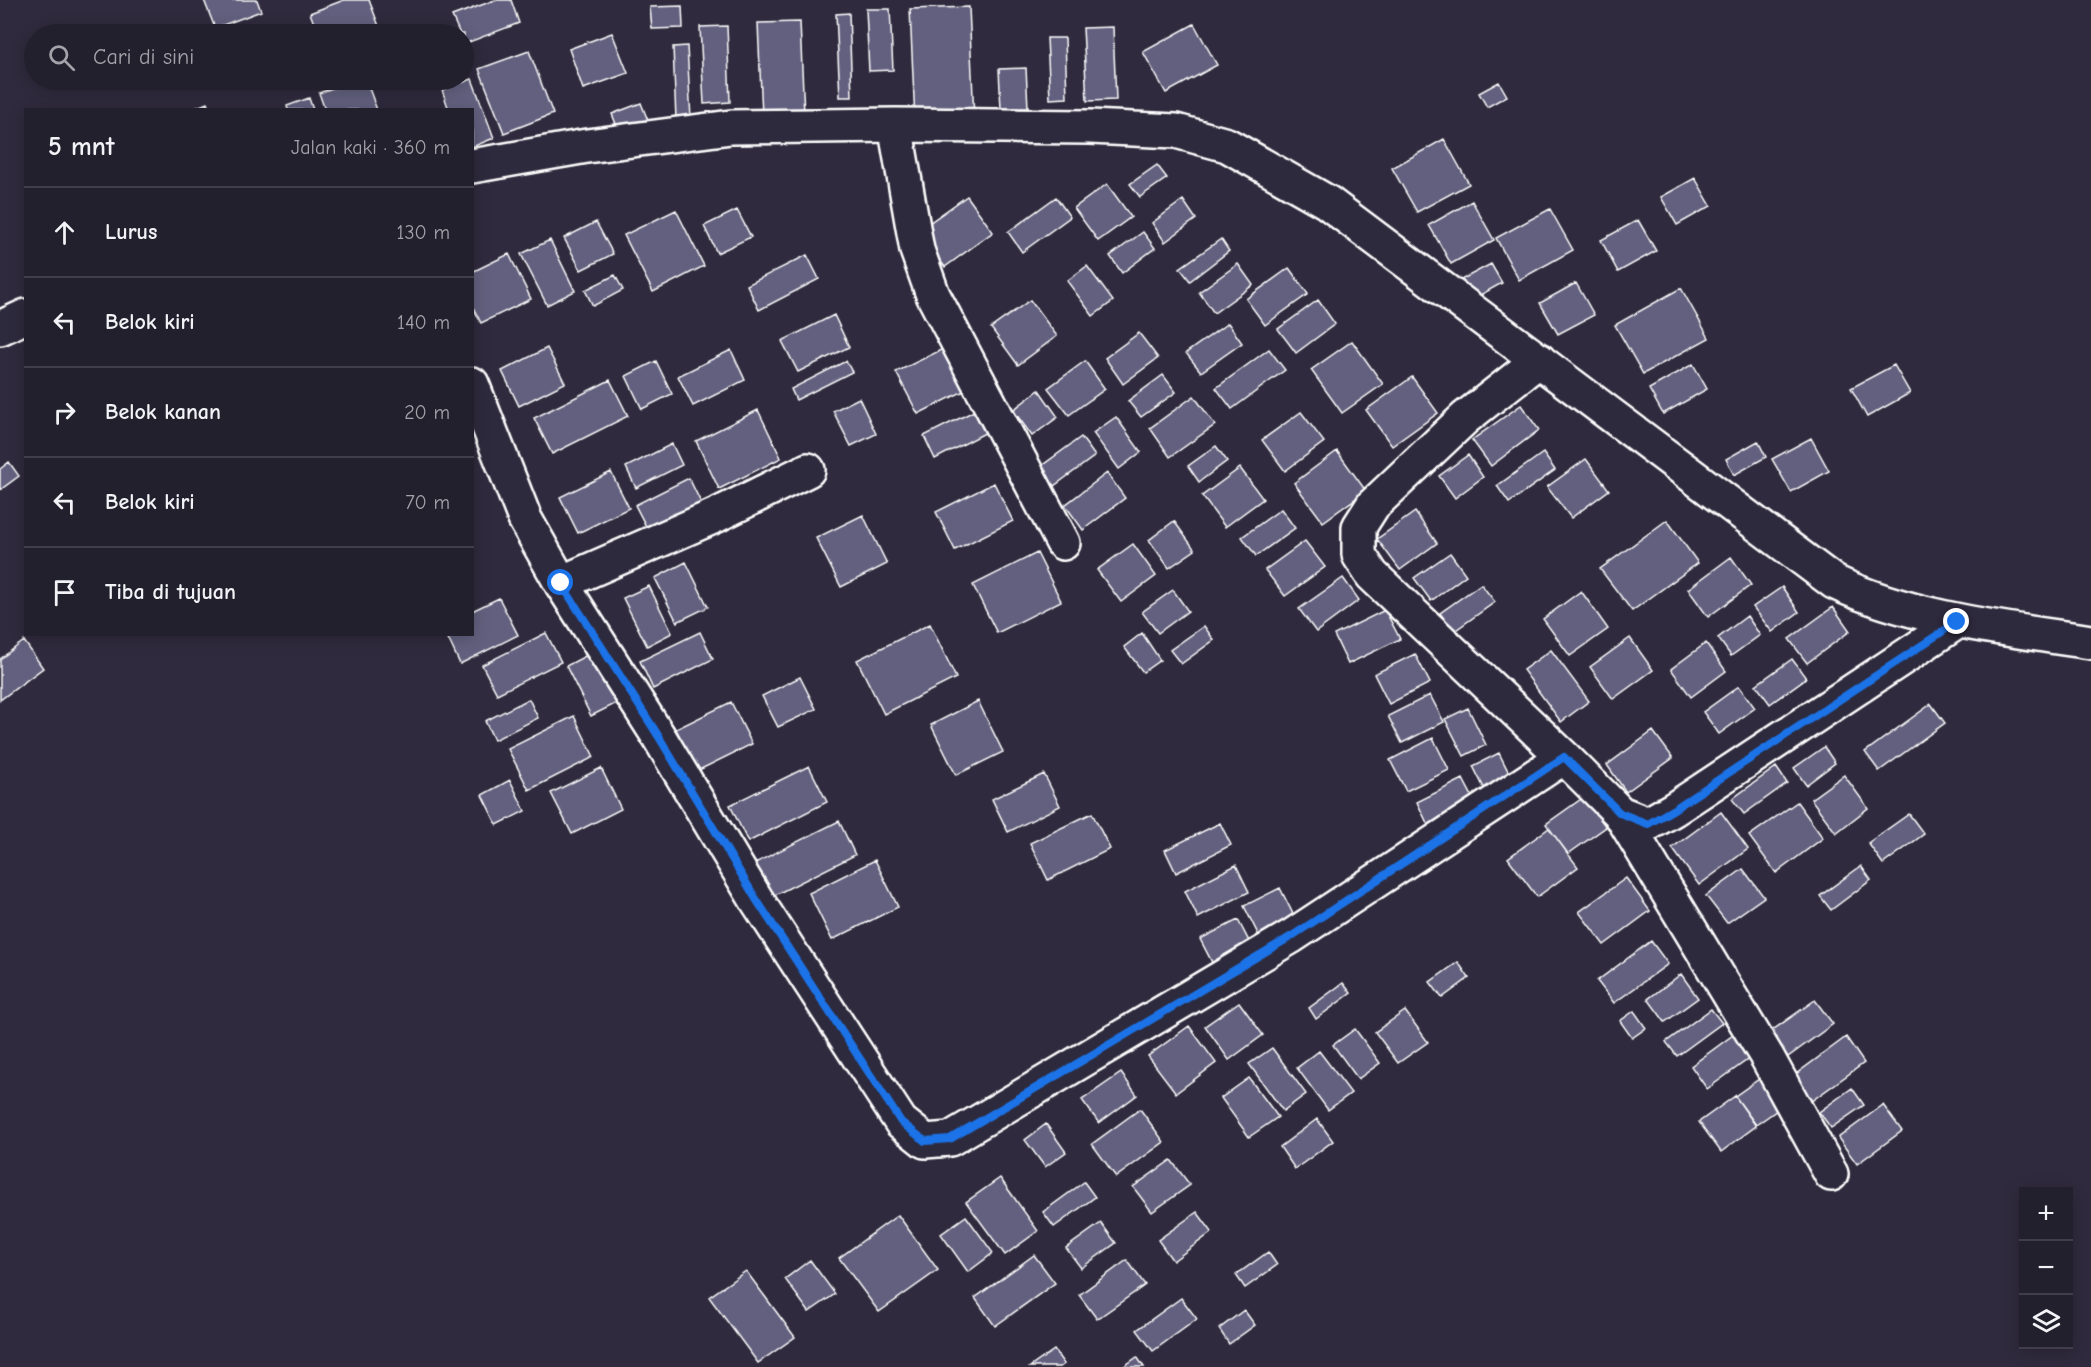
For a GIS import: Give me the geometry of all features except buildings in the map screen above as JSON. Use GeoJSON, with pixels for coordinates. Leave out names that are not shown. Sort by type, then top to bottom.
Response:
{"type":"FeatureCollection","features":[{"type":"Feature","properties":{"kind":"street"},"geometry":{"type":"LineString","coordinates":[[474,166],[586,146],[731,127],[896,125],[1090,127],[1176,131],[1227,145],[1327,202],[1834,582],[1860,594],[1957,622],[2091,642]]}},
{"type":"Feature","properties":{"kind":"street"},"geometry":{"type":"LineString","coordinates":[[896,125],[918,250],[933,295],[1063,543]]}},
{"type":"Feature","properties":{"kind":"street"},"geometry":{"type":"LineString","coordinates":[[0,328],[24,317]]}},
{"type":"Feature","properties":{"kind":"street"},"geometry":{"type":"LineString","coordinates":[[1539,360],[1465,418],[1424,454],[1373,505],[1359,527],[1359,555],[1372,575],[1620,813],[1767,1057],[1832,1174]]}},
{"type":"Feature","properties":{"kind":"street"},"geometry":{"type":"LineString","coordinates":[[474,389],[525,519],[561,583],[659,737],[756,899],[901,1122],[925,1141],[950,1139],[1292,936],[1564,757]]}},
{"type":"Feature","properties":{"kind":"street"},"geometry":{"type":"LineString","coordinates":[[561,583],[717,515],[808,470]]}},
{"type":"Feature","properties":{"kind":"street"},"geometry":{"type":"LineString","coordinates":[[1620,813],[1648,824],[1657,819],[1957,622]]}},
{"type":"Feature","properties":{"kind":"route"},"geometry":{"type":"LineString","coordinates":[[561,583],[659,737],[756,899],[901,1122],[925,1141],[950,1139],[1292,936],[1564,757],[1620,813],[1648,824],[1957,622]]}}]}
